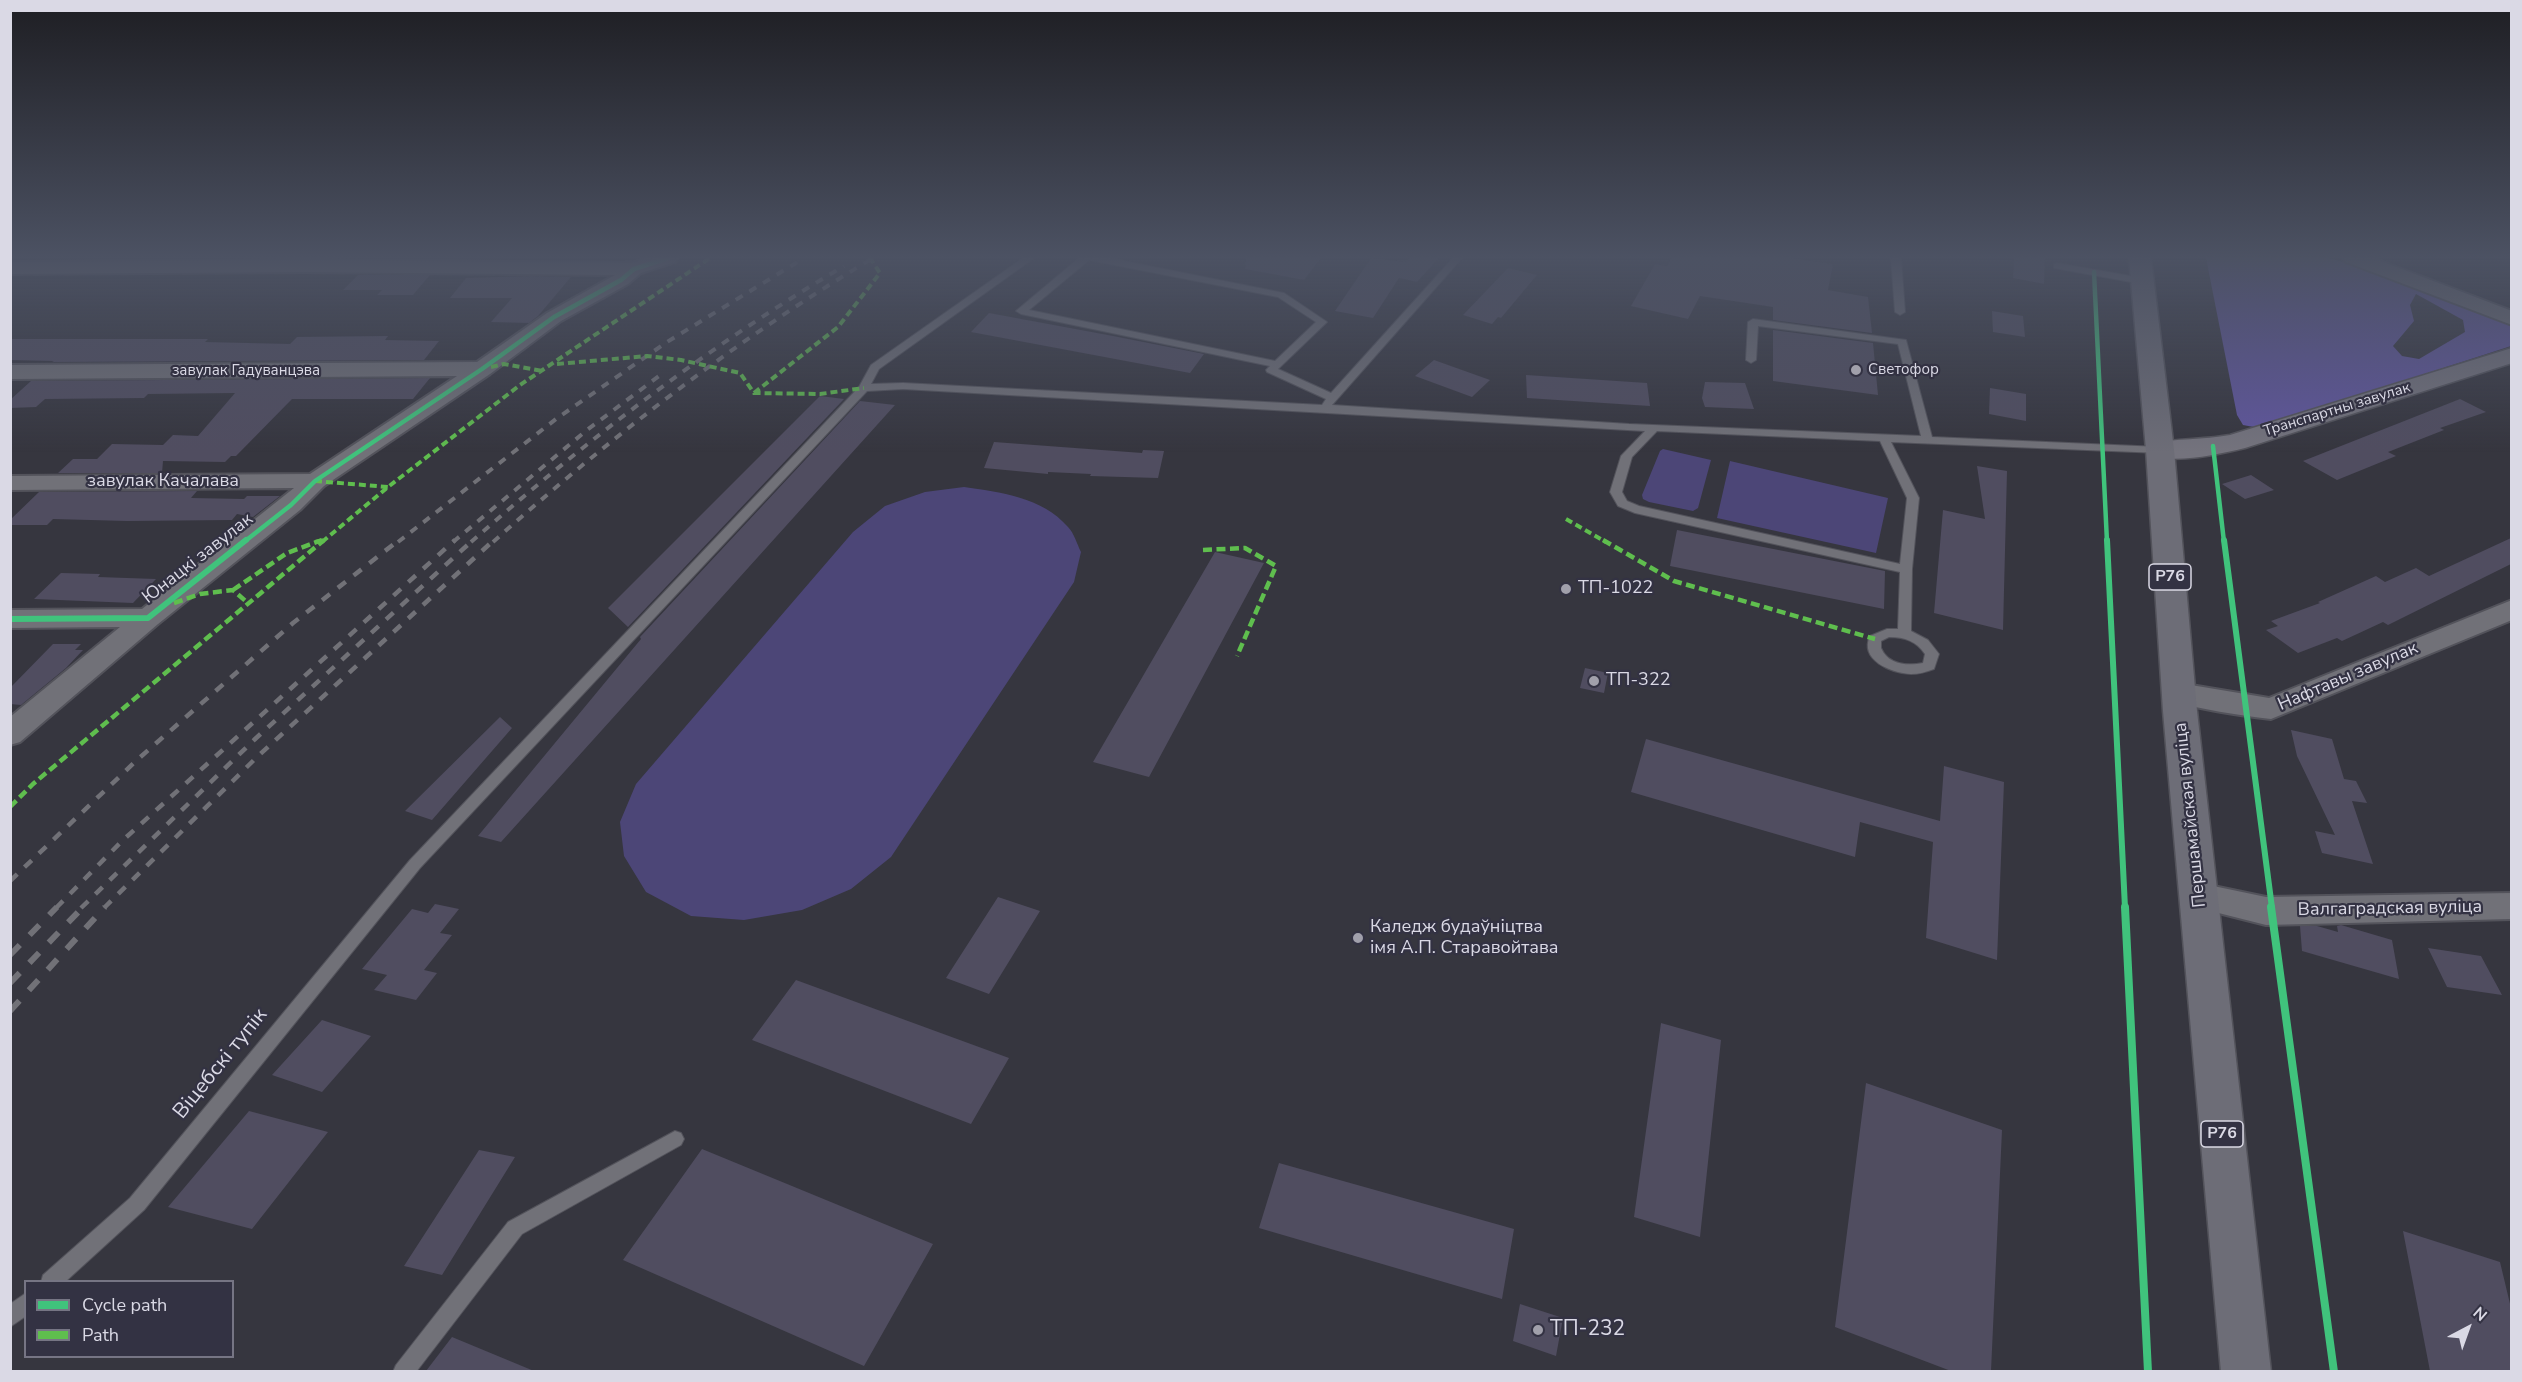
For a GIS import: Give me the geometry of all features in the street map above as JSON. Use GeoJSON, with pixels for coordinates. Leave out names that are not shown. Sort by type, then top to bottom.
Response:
{"type":"FeatureCollection","features":[{"type":"Feature","properties":{"kind":"main road","name":"Першамайская вуліца"},"geometry":{"type":"LineString","coordinates":[[2147,322],[2160,450],[2179,693],[2246,1371]]}},
{"type":"Feature","properties":{"kind":"main road","name":"Транспартны завулак"},"geometry":{"type":"LineString","coordinates":[[2160,450],[2210,447],[2235,442],[2511,355]]}},
{"type":"Feature","properties":{"kind":"street","name":"Юнацкі завулак"},"geometry":{"type":"LineString","coordinates":[[10,619],[148,618],[291,505],[315,481],[482,369],[545,322]]}},
{"type":"Feature","properties":{"kind":"street","name":"завулак Гадуванцэва"},"geometry":{"type":"LineString","coordinates":[[10,372],[482,369]]}},
{"type":"Feature","properties":{"kind":"street","name":"завулак Качалава"},"geometry":{"type":"LineString","coordinates":[[10,483],[315,481]]}},
{"type":"Feature","properties":{"kind":"street","name":"Нафтавы завулак"},"geometry":{"type":"LineString","coordinates":[[2179,693],[2237,705],[2271,709],[2511,609]]}},
{"type":"Feature","properties":{"kind":"street"},"geometry":{"type":"LineString","coordinates":[[10,734],[148,618]]}},
{"type":"Feature","properties":{"kind":"street","name":"Валгаградская вуліца"},"geometry":{"type":"LineString","coordinates":[[2199,896],[2273,912],[2511,906]]}},
{"type":"Feature","properties":{"kind":"lane","name":"Віцебскі тупік"},"geometry":{"type":"LineString","coordinates":[[51,1280],[137,1204],[415,864],[864,388],[875,367],[938,322]]}},
{"type":"Feature","properties":{"kind":"lane"},"geometry":{"type":"LineString","coordinates":[[1077,322],[1277,364]]}},
{"type":"Feature","properties":{"kind":"lane"},"geometry":{"type":"LineString","coordinates":[[1321,322],[1271,370],[1332,398]]}},
{"type":"Feature","properties":{"kind":"lane"},"geometry":{"type":"LineString","coordinates":[[1324,408],[1400,322]]}},
{"type":"Feature","properties":{"kind":"lane"},"geometry":{"type":"LineString","coordinates":[[1751,360],[1753,322]]}},
{"type":"Feature","properties":{"kind":"lane"},"geometry":{"type":"LineString","coordinates":[[1757,322],[1902,342],[1927,440]]}},
{"type":"Feature","properties":{"kind":"lane"},"geometry":{"type":"LineString","coordinates":[[864,388],[903,386],[1324,408],[1653,429],[2160,450]]}},
{"type":"Feature","properties":{"kind":"lane"},"geometry":{"type":"LineString","coordinates":[[1653,429],[1627,456],[1616,492],[1622,503],[1635,509],[1906,569]]}},
{"type":"Feature","properties":{"kind":"lane"},"geometry":{"type":"LineString","coordinates":[[1884,438],[1912,498],[1906,569],[1904,634]]}},
{"type":"Feature","properties":{"kind":"lane"},"geometry":{"type":"LineString","coordinates":[[403,1371],[515,1228],[675,1138]]}},
{"type":"Feature","properties":{"kind":"lane"},"geometry":{"type":"LineString","coordinates":[[10,1317],[24,1306]]}},
{"type":"Feature","properties":{"kind":"shaded area"},"geometry":{"type":"Polygon","coordinates":[[[2219,322],[2413,322],[2393,346],[2402,356],[2419,359],[2465,332],[2463,322],[2505,322],[2511,325],[2511,346],[2259,428],[2243,425],[2237,415],[2219,322]]]}},
{"type":"Feature","properties":{"kind":"shaded area"},"geometry":{"type":"Polygon","coordinates":[[[1663,449],[1711,460],[1698,508],[1693,511],[1643,499],[1642,495],[1660,451],[1663,449]]]}},
{"type":"Feature","properties":{"kind":"shaded area"},"geometry":{"type":"Polygon","coordinates":[[[1730,461],[1888,498],[1876,553],[1717,518],[1730,461]]]}},
{"type":"Feature","properties":{"kind":"shaded area"},"geometry":{"type":"Polygon","coordinates":[[[964,487],[1006,494],[1033,502],[1046,509],[1070,529],[1081,552],[1074,582],[891,857],[851,889],[802,910],[744,920],[691,916],[646,892],[624,856],[620,822],[636,784],[853,532],[885,506],[925,492],[964,487]]]}},
{"type":"Feature","properties":{"kind":"building"},"geometry":{"type":"Polygon","coordinates":[[[980,322],[1040,322],[1204,354],[1190,373],[971,332],[980,322]]]}},
{"type":"Feature","properties":{"kind":"building"},"geometry":{"type":"Polygon","coordinates":[[[1792,322],[1871,322],[1872,333],[1792,322]]]}},
{"type":"Feature","properties":{"kind":"building"},"geometry":{"type":"Polygon","coordinates":[[[1993,322],[2024,322],[2025,337],[1993,332],[1993,322]]]}},
{"type":"Feature","properties":{"kind":"building"},"geometry":{"type":"Polygon","coordinates":[[[1773,330],[1873,343],[1878,395],[1773,381],[1773,330]]]}},
{"type":"Feature","properties":{"kind":"building"},"geometry":{"type":"Polygon","coordinates":[[[388,336],[385,340],[439,341],[424,360],[52,362],[54,361],[10,360],[10,339],[208,339],[205,342],[290,344],[297,337],[388,336]]]}},
{"type":"Feature","properties":{"kind":"building"},"geometry":{"type":"Polygon","coordinates":[[[1434,360],[1490,380],[1472,397],[1415,376],[1434,360]]]}},
{"type":"Feature","properties":{"kind":"building"},"geometry":{"type":"Polygon","coordinates":[[[1526,375],[1647,383],[1650,406],[1527,398],[1526,375]]]}},
{"type":"Feature","properties":{"kind":"building"},"geometry":{"type":"Polygon","coordinates":[[[430,378],[413,399],[292,399],[236,456],[231,456],[225,462],[163,461],[162,473],[58,473],[73,459],[97,459],[112,444],[163,445],[173,435],[198,436],[235,393],[148,394],[144,398],[45,399],[36,407],[10,408],[10,400],[31,381],[430,378]]]}},
{"type":"Feature","properties":{"kind":"building"},"geometry":{"type":"Polygon","coordinates":[[[1705,382],[1745,383],[1754,409],[1705,407],[1702,398],[1705,382]]]}},
{"type":"Feature","properties":{"kind":"building"},"geometry":{"type":"Polygon","coordinates":[[[1990,388],[2026,394],[2026,421],[1989,414],[1990,388]]]}},
{"type":"Feature","properties":{"kind":"building"},"geometry":{"type":"Polygon","coordinates":[[[820,396],[844,399],[628,627],[608,608],[820,396]]]}},
{"type":"Feature","properties":{"kind":"building"},"geometry":{"type":"Polygon","coordinates":[[[2460,399],[2486,412],[2440,428],[2444,430],[2388,452],[2396,456],[2337,480],[2303,461],[2460,399]]]}},
{"type":"Feature","properties":{"kind":"building"},"geometry":{"type":"Polygon","coordinates":[[[860,401],[895,405],[501,842],[478,836],[641,639],[640,637],[860,401]]]}},
{"type":"Feature","properties":{"kind":"building"},"geometry":{"type":"Polygon","coordinates":[[[994,442],[1142,453],[1143,450],[1164,451],[1158,478],[1048,472],[1048,474],[984,468],[994,442]]]}},
{"type":"Feature","properties":{"kind":"building"},"geometry":{"type":"Polygon","coordinates":[[[1977,466],[2007,471],[2003,630],[1934,613],[1943,510],[1985,519],[1977,466]]]}},
{"type":"Feature","properties":{"kind":"building"},"geometry":{"type":"Polygon","coordinates":[[[2251,475],[2274,490],[2245,499],[2222,484],[2251,475]]]}},
{"type":"Feature","properties":{"kind":"building"},"geometry":{"type":"Polygon","coordinates":[[[197,491],[191,498],[244,499],[247,496],[280,496],[253,517],[237,514],[232,520],[53,519],[47,525],[10,525],[10,520],[39,492],[197,491]]]}},
{"type":"Feature","properties":{"kind":"building"},"geometry":{"type":"Polygon","coordinates":[[[1677,530],[1885,571],[1884,609],[1670,566],[1677,530]]]}},
{"type":"Feature","properties":{"kind":"building"},"geometry":{"type":"Polygon","coordinates":[[[2511,538],[2511,564],[2388,625],[2383,622],[2342,641],[2337,638],[2298,653],[2266,630],[2278,626],[2271,621],[2320,603],[2318,602],[2376,576],[2385,582],[2416,568],[2429,576],[2511,538]]]}},
{"type":"Feature","properties":{"kind":"building"},"geometry":{"type":"Polygon","coordinates":[[[1215,552],[1264,563],[1149,777],[1093,762],[1215,552]]]}},
{"type":"Feature","properties":{"kind":"building"},"geometry":{"type":"Polygon","coordinates":[[[61,573],[156,579],[133,603],[34,599],[61,573]]]}},
{"type":"Feature","properties":{"kind":"building"},"geometry":{"type":"Polygon","coordinates":[[[53,644],[81,644],[75,650],[83,650],[66,668],[21,705],[10,704],[10,688],[53,644]]]}},
{"type":"Feature","properties":{"kind":"building","name":"ТП-322"},"geometry":{"type":"Polygon","coordinates":[[[1585,668],[1608,673],[1604,693],[1580,688],[1585,668]]]}},
{"type":"Feature","properties":{"kind":"building"},"geometry":{"type":"Polygon","coordinates":[[[500,717],[512,728],[432,820],[405,811],[500,717]]]}},
{"type":"Feature","properties":{"kind":"building"},"geometry":{"type":"Polygon","coordinates":[[[2291,730],[2332,739],[2344,779],[2356,781],[2367,803],[2352,801],[2373,864],[2322,853],[2315,831],[2335,835],[2297,756],[2291,730]]]}},
{"type":"Feature","properties":{"kind":"building"},"geometry":{"type":"Polygon","coordinates":[[[1646,739],[1940,821],[1944,766],[2004,782],[1997,960],[1926,938],[1933,842],[1860,822],[1855,857],[1631,792],[1646,739]]]}},
{"type":"Feature","properties":{"kind":"building"},"geometry":{"type":"Polygon","coordinates":[[[998,897],[1040,911],[989,994],[946,978],[998,897]]]}},
{"type":"Feature","properties":{"kind":"building"},"geometry":{"type":"Polygon","coordinates":[[[435,904],[459,909],[440,933],[452,935],[424,970],[437,973],[416,1000],[374,990],[387,975],[362,969],[412,909],[428,913],[435,904]]]}},
{"type":"Feature","properties":{"kind":"building"},"geometry":{"type":"Polygon","coordinates":[[[2341,925],[2392,940],[2399,979],[2302,951],[2300,926],[2317,926],[2338,932],[2337,926],[2341,925]]]}},
{"type":"Feature","properties":{"kind":"building"},"geometry":{"type":"Polygon","coordinates":[[[2428,948],[2481,956],[2502,995],[2447,987],[2428,948]]]}},
{"type":"Feature","properties":{"kind":"building"},"geometry":{"type":"Polygon","coordinates":[[[796,980],[1009,1058],[971,1124],[752,1040],[796,980]]]}},
{"type":"Feature","properties":{"kind":"building"},"geometry":{"type":"Polygon","coordinates":[[[322,1020],[371,1036],[322,1092],[272,1075],[322,1020]]]}},
{"type":"Feature","properties":{"kind":"building"},"geometry":{"type":"Polygon","coordinates":[[[1661,1023],[1721,1040],[1700,1237],[1634,1217],[1661,1023]]]}},
{"type":"Feature","properties":{"kind":"building"},"geometry":{"type":"Polygon","coordinates":[[[1866,1083],[2002,1130],[1991,1371],[1951,1371],[1835,1327],[1866,1083]]]}},
{"type":"Feature","properties":{"kind":"building"},"geometry":{"type":"Polygon","coordinates":[[[249,1111],[328,1132],[252,1229],[168,1207],[249,1111]]]}},
{"type":"Feature","properties":{"kind":"building"},"geometry":{"type":"Polygon","coordinates":[[[702,1149],[933,1244],[864,1366],[623,1260],[702,1149]]]}},
{"type":"Feature","properties":{"kind":"building"},"geometry":{"type":"Polygon","coordinates":[[[479,1150],[515,1157],[442,1275],[404,1266],[479,1150]]]}},
{"type":"Feature","properties":{"kind":"building"},"geometry":{"type":"Polygon","coordinates":[[[1279,1163],[1514,1229],[1502,1299],[1259,1228],[1279,1163]]]}},
{"type":"Feature","properties":{"kind":"building"},"geometry":{"type":"Polygon","coordinates":[[[2403,1231],[2500,1262],[2511,1308],[2511,1371],[2430,1371],[2403,1231]]]}},
{"type":"Feature","properties":{"kind":"building","name":"ТП-232"},"geometry":{"type":"Polygon","coordinates":[[[1520,1304],[1563,1318],[1556,1356],[1513,1341],[1520,1304]]]}},
{"type":"Feature","properties":{"kind":"building"},"geometry":{"type":"Polygon","coordinates":[[[452,1337],[534,1371],[426,1371],[452,1337]]]}},
{"type":"Feature","properties":{"kind":"railway"},"geometry":{"type":"LineString","coordinates":[[398,542],[556,419],[699,322]]}},
{"type":"Feature","properties":{"kind":"railway"},"geometry":{"type":"LineString","coordinates":[[471,542],[605,430],[754,322]]}},
{"type":"Feature","properties":{"kind":"railway"},"geometry":{"type":"LineString","coordinates":[[493,542],[629,427],[772,322]]}},
{"type":"Feature","properties":{"kind":"railway"},"geometry":{"type":"LineString","coordinates":[[453,542],[587,430],[659,376]]}},
{"type":"Feature","properties":{"kind":"railway"},"geometry":{"type":"LineString","coordinates":[[10,881],[137,760],[293,623],[399,540]]}},
{"type":"Feature","properties":{"kind":"railway"},"geometry":{"type":"LineString","coordinates":[[56,908],[122,841],[455,540]]}},
{"type":"Feature","properties":{"kind":"railway"},"geometry":{"type":"LineString","coordinates":[[81,908],[254,740],[473,540]]}},
{"type":"Feature","properties":{"kind":"railway"},"geometry":{"type":"LineString","coordinates":[[105,907],[258,756],[494,540]]}},
{"type":"Feature","properties":{"kind":"railway"},"geometry":{"type":"LineString","coordinates":[[10,955],[57,907]]}},
{"type":"Feature","properties":{"kind":"railway"},"geometry":{"type":"LineString","coordinates":[[10,983],[83,907]]}},
{"type":"Feature","properties":{"kind":"railway"},"geometry":{"type":"LineString","coordinates":[[10,1011],[105,907]]}},
{"type":"Feature","properties":{"kind":"marked path"},"geometry":{"type":"LineString","coordinates":[[10,807],[33,784],[388,487],[520,385],[614,322]]}},
{"type":"Feature","properties":{"kind":"marked path"},"geometry":{"type":"LineString","coordinates":[[754,393],[842,322]]}},
{"type":"Feature","properties":{"kind":"marked path"},"geometry":{"type":"LineString","coordinates":[[557,364],[647,356],[681,360],[740,373],[754,393],[820,394],[864,388]]}},
{"type":"Feature","properties":{"kind":"marked path"},"geometry":{"type":"LineString","coordinates":[[491,367],[504,364],[542,371]]}},
{"type":"Feature","properties":{"kind":"marked path"},"geometry":{"type":"LineString","coordinates":[[315,481],[388,487]]}},
{"type":"Feature","properties":{"kind":"marked path"},"geometry":{"type":"LineString","coordinates":[[1566,519],[1674,581],[1875,639]]}},
{"type":"Feature","properties":{"kind":"marked path"},"geometry":{"type":"LineString","coordinates":[[233,590],[287,553],[324,540]]}},
{"type":"Feature","properties":{"kind":"marked path"},"geometry":{"type":"LineString","coordinates":[[1203,550],[1245,548],[1276,566],[1237,656]]}},
{"type":"Feature","properties":{"kind":"marked path"},"geometry":{"type":"LineString","coordinates":[[174,603],[200,594],[233,590],[249,604]]}},
{"type":"Feature","properties":{"kind":"cycle path"},"geometry":{"type":"LineString","coordinates":[[10,619],[148,618],[291,505],[315,481],[482,369],[546,322]]}},
{"type":"Feature","properties":{"kind":"cycle path"},"geometry":{"type":"LineString","coordinates":[[2096,322],[2148,1372]]}},
{"type":"Feature","properties":{"kind":"cycle path"},"geometry":{"type":"LineString","coordinates":[[2213,446],[2256,793],[2334,1372]]}},
{"type":"Feature","properties":{"kind":"place","name":"Светофор"},"geometry":{"type":"Point","coordinates":[1856,370]}},
{"type":"Feature","properties":{"kind":"place","name":"ТП-1022"},"geometry":{"type":"Point","coordinates":[1566,589]}},
{"type":"Feature","properties":{"kind":"place","name":"ТП-322"},"geometry":{"type":"Point","coordinates":[1594,681]}},
{"type":"Feature","properties":{"kind":"place","name":"Каледж будаўніцтва імя А.П. Старавойтава"},"geometry":{"type":"Point","coordinates":[1358,938]}},
{"type":"Feature","properties":{"kind":"place","name":"ТП-232"},"geometry":{"type":"Point","coordinates":[1538,1330]}}]}
